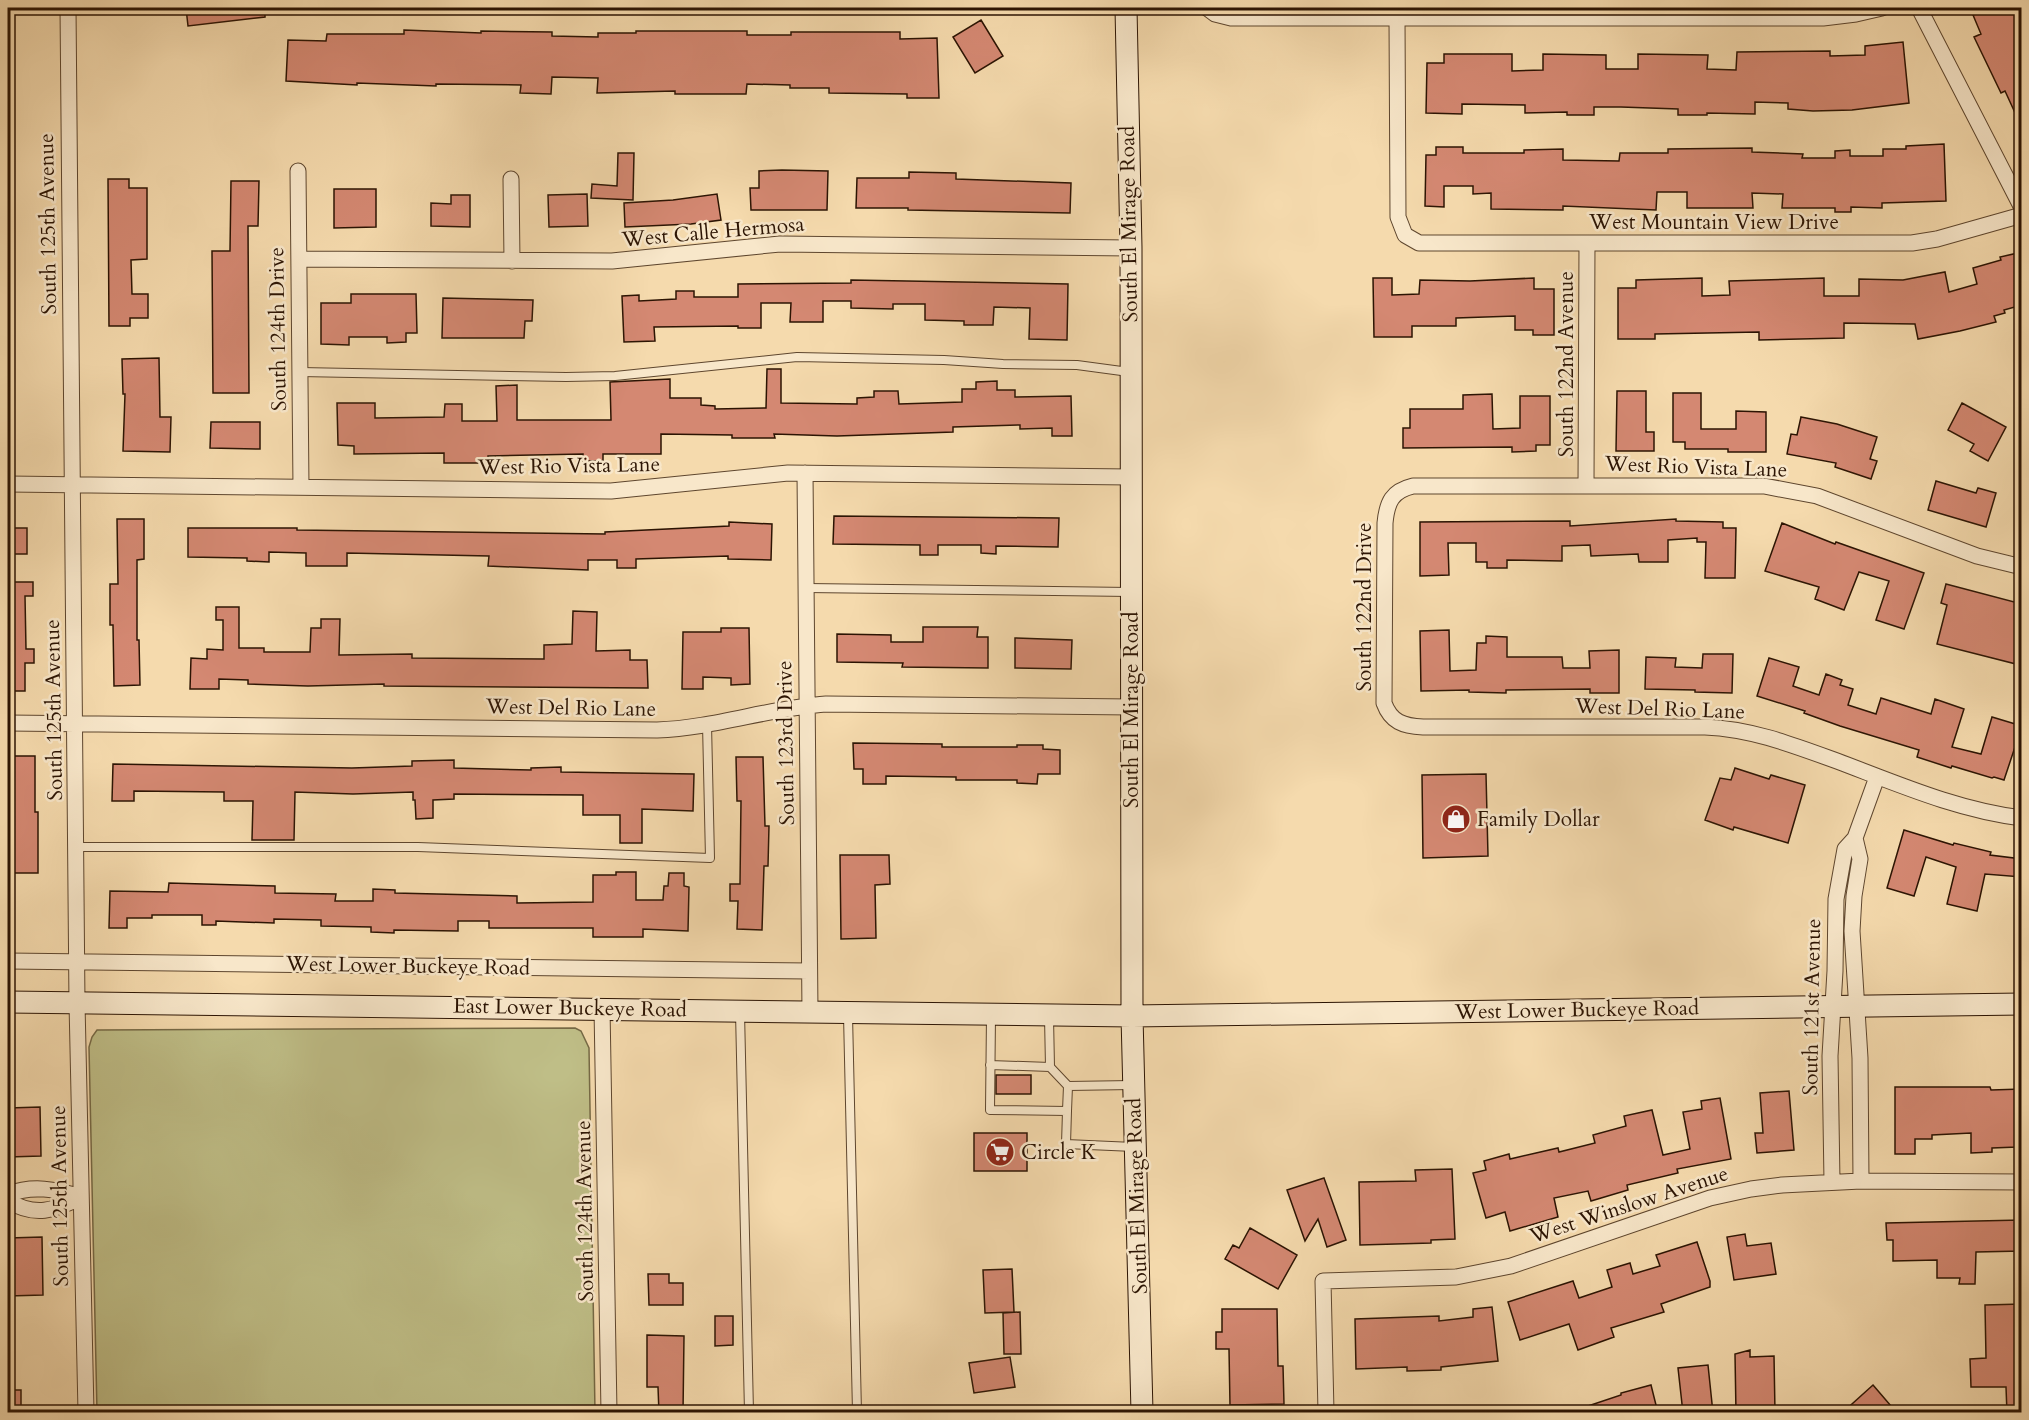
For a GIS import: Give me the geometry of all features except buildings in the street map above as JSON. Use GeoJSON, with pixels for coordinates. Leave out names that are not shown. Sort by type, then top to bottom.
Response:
{"type":"FeatureCollection","features":[{"type":"Feature","properties":{"kind":"main road","name":"South El Mirage Road"},"geometry":{"type":"LineString","coordinates":[[1126,8],[1131,248],[1132,1016],[1142,1413]]}},
{"type":"Feature","properties":{"kind":"main road","name":"East Lower Buckeye Road"},"geometry":{"type":"LineString","coordinates":[[8,1002],[1132,1016]]}},
{"type":"Feature","properties":{"kind":"main road","name":"West Lower Buckeye Road"},"geometry":{"type":"LineString","coordinates":[[1132,1016],[2022,1004]]}},
{"type":"Feature","properties":{"kind":"street","name":"South 125th Avenue"},"geometry":{"type":"LineString","coordinates":[[68,8],[77,1003],[86,1413]]}},
{"type":"Feature","properties":{"kind":"street"},"geometry":{"type":"LineString","coordinates":[[1207,8],[1215,14],[1230,18],[1824,18],[1882,8]]}},
{"type":"Feature","properties":{"kind":"street"},"geometry":{"type":"LineString","coordinates":[[1919,8],[2022,208]]}},
{"type":"Feature","properties":{"kind":"street","name":"West Mountain View Drive"},"geometry":{"type":"LineString","coordinates":[[1397,18],[1397,207],[1400,228],[1405,235],[1419,243],[1912,243],[1937,239],[2022,215]]}},
{"type":"Feature","properties":{"kind":"street","name":"South 124th Drive"},"geometry":{"type":"LineString","coordinates":[[298,171],[301,487]]}},
{"type":"Feature","properties":{"kind":"street"},"geometry":{"type":"LineString","coordinates":[[511,179],[512,261]]}},
{"type":"Feature","properties":{"kind":"street","name":"South 122nd Avenue"},"geometry":{"type":"LineString","coordinates":[[1586,485],[1587,243]]}},
{"type":"Feature","properties":{"kind":"street","name":"West Calle Hermosa"},"geometry":{"type":"LineString","coordinates":[[299,259],[612,261],[780,244],[1131,248]]}},
{"type":"Feature","properties":{"kind":"street","name":"West Rio Vista Lane"},"geometry":{"type":"LineString","coordinates":[[8,484],[611,490],[771,474],[805,473],[1131,477]]}},
{"type":"Feature","properties":{"kind":"street","name":"South 123rd Drive"},"geometry":{"type":"LineString","coordinates":[[805,473],[810,1012]]}},
{"type":"Feature","properties":{"kind":"street","name":"West Rio Vista Lane"},"geometry":{"type":"LineString","coordinates":[[1394,494],[1402,489],[1423,485],[1749,485],[1791,489],[1833,502],[1977,556],[2022,567]]}},
{"type":"Feature","properties":{"kind":"street","name":"South 122nd Drive"},"geometry":{"type":"LineString","coordinates":[[1393,719],[1384,703],[1384,681],[1385,523],[1389,502],[1394,494]]}},
{"type":"Feature","properties":{"kind":"street","name":"West Del Rio Lane"},"geometry":{"type":"LineString","coordinates":[[8,723],[657,730],[707,724],[807,705],[1132,707]]}},
{"type":"Feature","properties":{"kind":"street","name":"West Del Rio Lane"},"geometry":{"type":"LineString","coordinates":[[1393,719],[1402,724],[1423,727],[1705,727],[1740,730],[1780,740],[1970,809],[2022,818]]}},
{"type":"Feature","properties":{"kind":"street","name":"South 121st Avenue"},"geometry":{"type":"LineString","coordinates":[[1832,1182],[1830,1056],[1836,899],[1845,849],[1855,838],[1877,777]]}},
{"type":"Feature","properties":{"kind":"street","name":"South 121st Avenue"},"geometry":{"type":"LineString","coordinates":[[1855,838],[1860,859],[1852,915],[1860,1058],[1861,1181]]}},
{"type":"Feature","properties":{"kind":"street","name":"West Lower Buckeye Road"},"geometry":{"type":"LineString","coordinates":[[8,961],[809,971]]}},
{"type":"Feature","properties":{"kind":"street","name":"South 124th Avenue"},"geometry":{"type":"LineString","coordinates":[[602,1008],[609,1413]]}},
{"type":"Feature","properties":{"kind":"street","name":"West Winslow Avenue"},"geometry":{"type":"LineString","coordinates":[[1326,1413],[1323,1281],[1456,1277],[1511,1266],[1710,1198],[1782,1185],[1861,1181],[2022,1182]]}},
{"type":"Feature","properties":{"kind":"street"},"geometry":{"type":"LineString","coordinates":[[8,1194],[24,1189],[56,1190],[81,1197]]}},
{"type":"Feature","properties":{"kind":"street"},"geometry":{"type":"LineString","coordinates":[[8,1201],[22,1209],[56,1210],[81,1197]]}},
{"type":"Feature","properties":{"kind":"lane"},"geometry":{"type":"LineString","coordinates":[[300,372],[615,376],[780,358],[826,357],[1077,365],[1131,372]]}},
{"type":"Feature","properties":{"kind":"lane"},"geometry":{"type":"LineString","coordinates":[[806,588],[1132,592]]}},
{"type":"Feature","properties":{"kind":"lane"},"geometry":{"type":"LineString","coordinates":[[76,847],[418,847],[710,858],[707,724]]}},
{"type":"Feature","properties":{"kind":"lane"},"geometry":{"type":"LineString","coordinates":[[740,1011],[749,1413]]}},
{"type":"Feature","properties":{"kind":"lane"},"geometry":{"type":"LineString","coordinates":[[848,1013],[857,1413]]}},
{"type":"Feature","properties":{"kind":"lane"},"geometry":{"type":"LineString","coordinates":[[991,1014],[990,1110],[1067,1112]]}},
{"type":"Feature","properties":{"kind":"lane"},"geometry":{"type":"LineString","coordinates":[[1049,1015],[1050,1066],[1068,1086],[1066,1144],[1136,1147]]}},
{"type":"Feature","properties":{"kind":"lane"},"geometry":{"type":"LineString","coordinates":[[990,1065],[1050,1066]]}},
{"type":"Feature","properties":{"kind":"lane"},"geometry":{"type":"LineString","coordinates":[[1068,1086],[1134,1085]]}},
{"type":"Feature","properties":{"kind":"shaded area"},"geometry":{"type":"Polygon","coordinates":[[[575,1028],[581,1031],[589,1048],[595,1412],[97,1412],[89,1047],[97,1030],[575,1028]]]}},
{"type":"Feature","properties":{"kind":"place","name":"Family Dollar"},"geometry":{"type":"Point","coordinates":[1456,819]}},
{"type":"Feature","properties":{"kind":"place","name":"Circle K"},"geometry":{"type":"Point","coordinates":[1000,1152]}}]}
